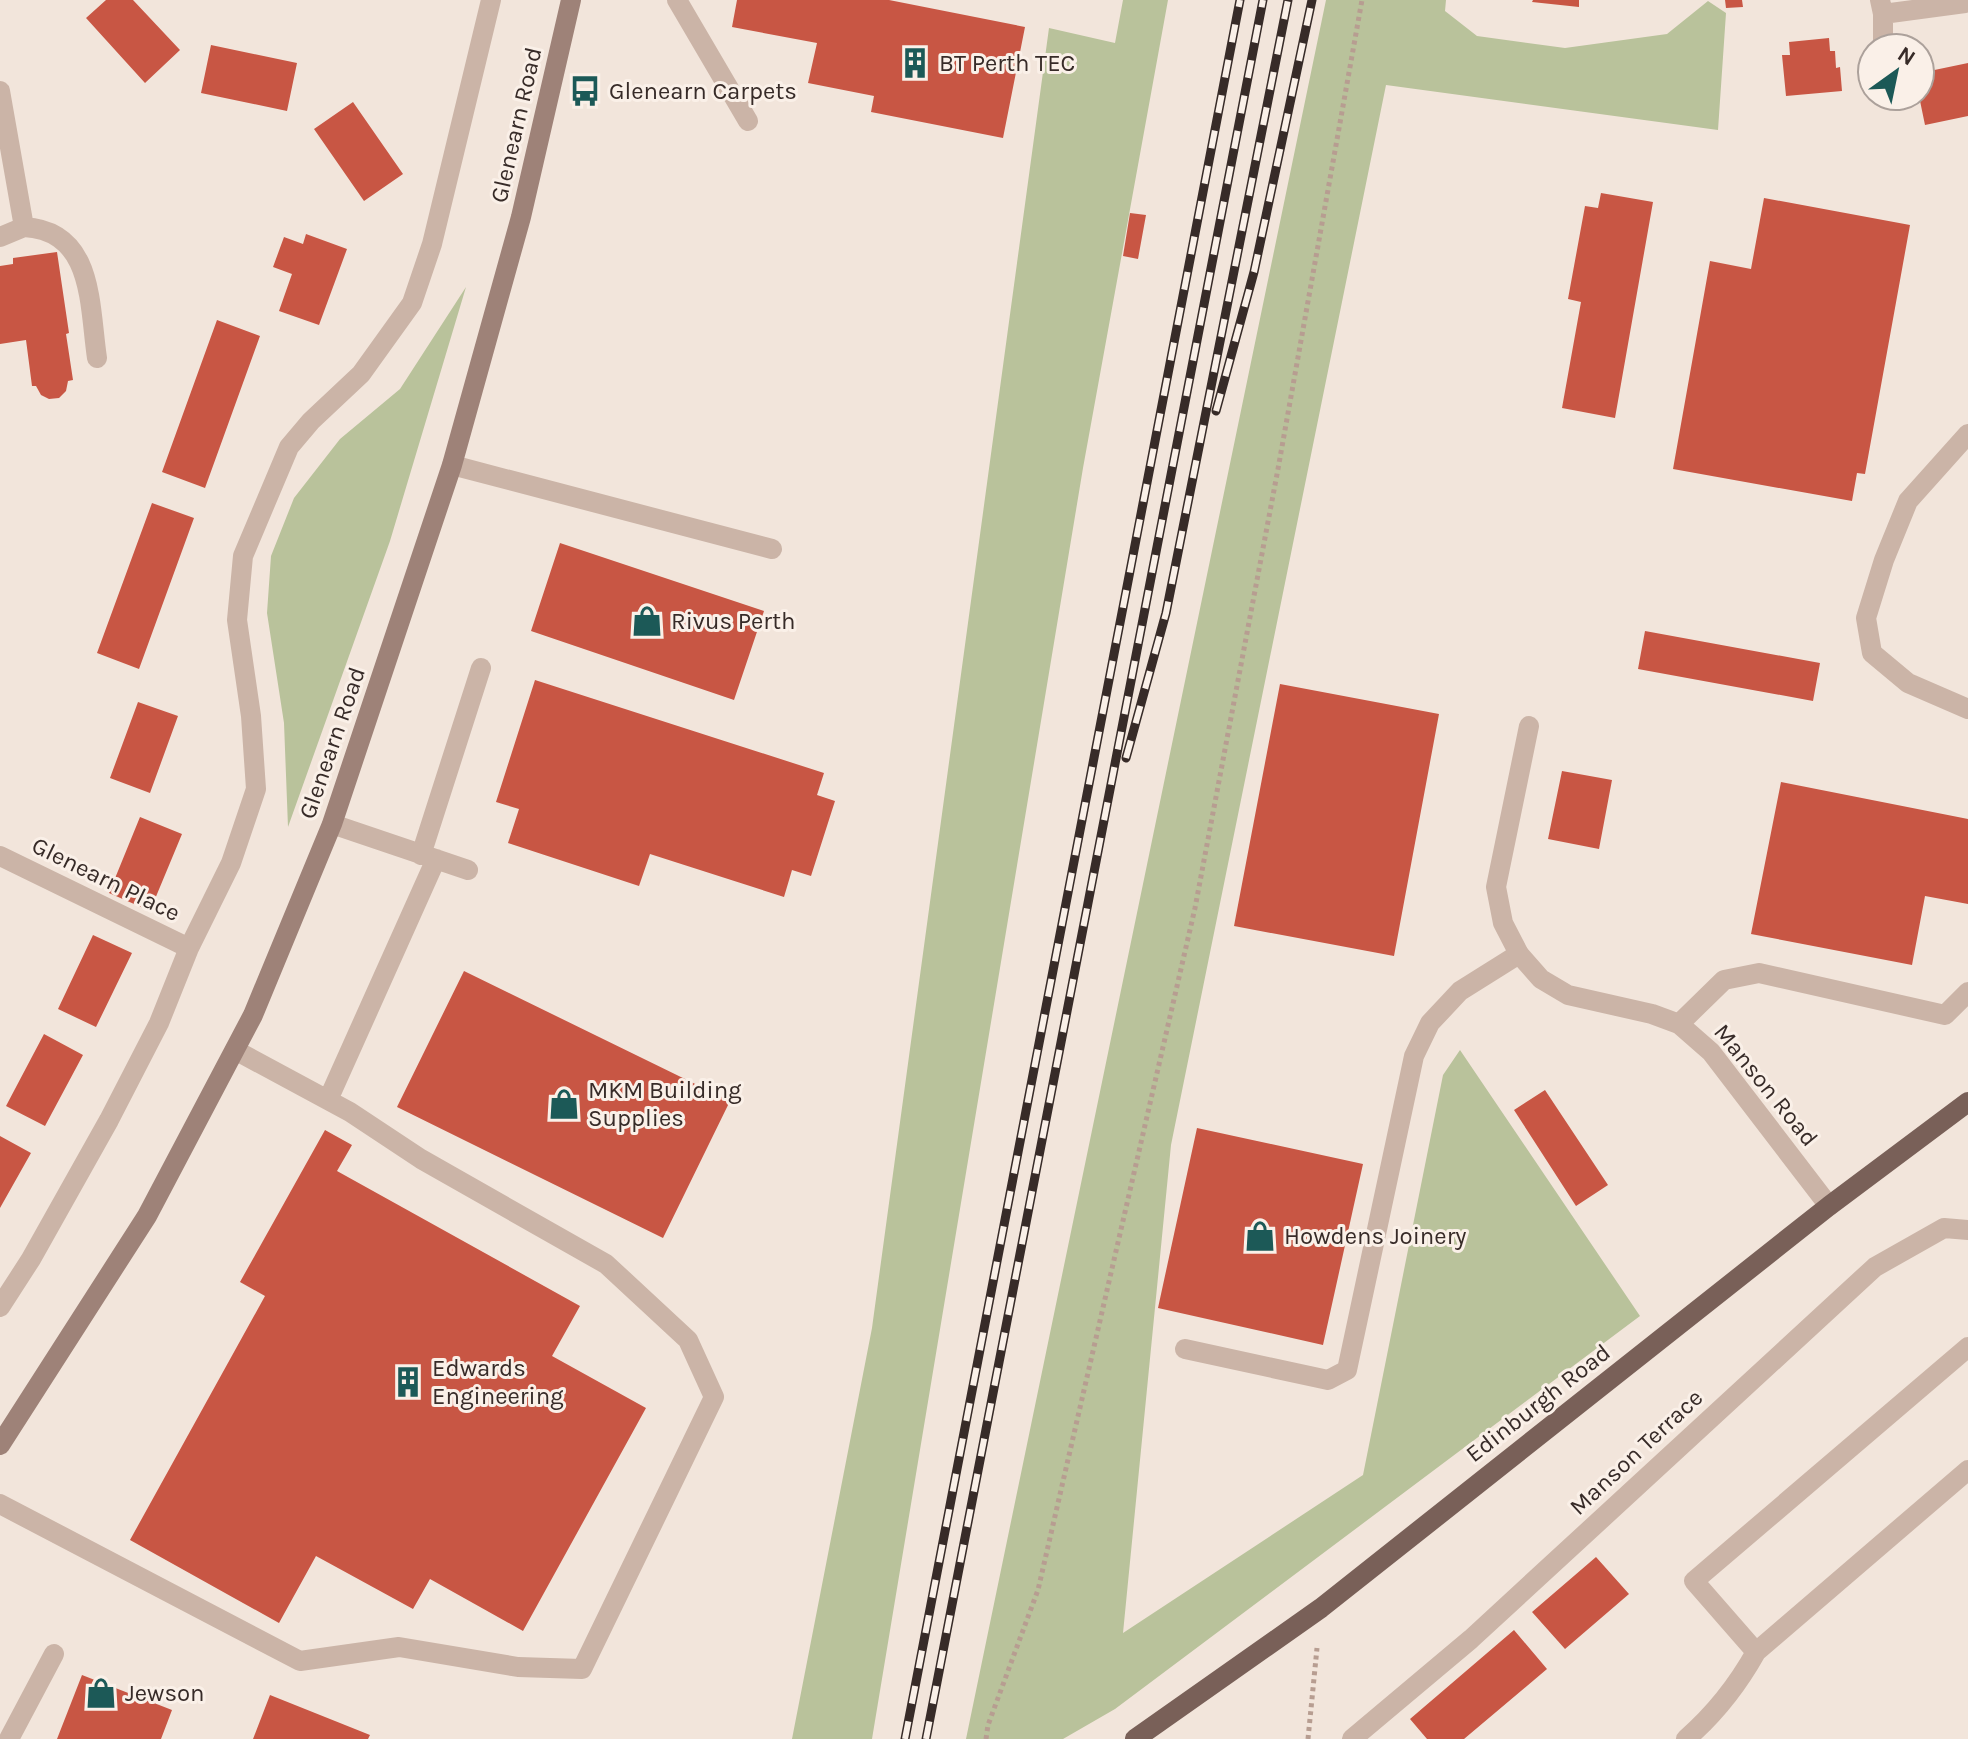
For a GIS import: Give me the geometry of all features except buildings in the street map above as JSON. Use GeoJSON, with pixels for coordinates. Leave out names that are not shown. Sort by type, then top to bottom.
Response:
{"type":"FeatureCollection","features":[{"type":"Feature","properties":{"kind":"main road","name":"Edinburgh Road"},"geometry":{"type":"LineString","coordinates":[[1135,1739],[1321,1608],[1829,1206],[1968,1102]]}},
{"type":"Feature","properties":{"kind":"street","name":"Glenearn Road"},"geometry":{"type":"LineString","coordinates":[[0,1445],[147,1216],[253,1015],[332,824],[452,465],[521,217],[571,0]]}},
{"type":"Feature","properties":{"kind":"street"},"geometry":{"type":"LineString","coordinates":[[677,0],[748,121]]}},
{"type":"Feature","properties":{"kind":"street"},"geometry":{"type":"LineString","coordinates":[[0,1307],[31,1259],[109,1120],[159,1023],[189,948],[231,863],[256,789],[251,716],[237,620],[243,556],[289,447],[311,421],[361,374],[412,303],[436,229],[487,1]]}},
{"type":"Feature","properties":{"kind":"street"},"geometry":{"type":"LineString","coordinates":[[1883,32],[1882,7],[1965,3]]}},
{"type":"Feature","properties":{"kind":"street"},"geometry":{"type":"LineString","coordinates":[[0,91],[24,227]]}},
{"type":"Feature","properties":{"kind":"street"},"geometry":{"type":"LineString","coordinates":[[0,237],[24,227],[45,228],[63,240],[80,260],[97,358]]}},
{"type":"Feature","properties":{"kind":"street"},"geometry":{"type":"LineString","coordinates":[[1968,434],[1908,501],[1884,560],[1866,618],[1872,653],[1908,683],[1968,709]]}},
{"type":"Feature","properties":{"kind":"street"},"geometry":{"type":"LineString","coordinates":[[452,465],[772,549]]}},
{"type":"Feature","properties":{"kind":"street"},"geometry":{"type":"LineString","coordinates":[[328,1100],[428,857],[481,668]]}},
{"type":"Feature","properties":{"kind":"street","name":"Manson Road"},"geometry":{"type":"LineString","coordinates":[[1529,726],[1496,887],[1503,923],[1519,954],[1541,979],[1568,995],[1652,1014],[1679,1024],[1711,1052],[1829,1206]]}},
{"type":"Feature","properties":{"kind":"street"},"geometry":{"type":"LineString","coordinates":[[332,824],[468,870]]}},
{"type":"Feature","properties":{"kind":"street","name":"Glenearn Place"},"geometry":{"type":"LineString","coordinates":[[0,856],[189,948]]}},
{"type":"Feature","properties":{"kind":"street"},"geometry":{"type":"LineString","coordinates":[[1185,1349],[1328,1380],[1347,1370],[1414,1056],[1430,1023],[1460,991],[1519,954]]}},
{"type":"Feature","properties":{"kind":"street"},"geometry":{"type":"LineString","coordinates":[[1679,1024],[1724,980],[1759,973],[1945,1015],[1968,992]]}},
{"type":"Feature","properties":{"kind":"street"},"geometry":{"type":"LineString","coordinates":[[0,1504],[300,1661],[399,1647],[518,1667],[582,1669],[714,1397],[688,1340],[606,1264],[421,1159],[328,1100],[235,1050]]}},
{"type":"Feature","properties":{"kind":"street","name":"Manson Terrace"},"geometry":{"type":"LineString","coordinates":[[1352,1739],[1471,1639],[1875,1267],[1944,1228],[1968,1230]]}},
{"type":"Feature","properties":{"kind":"street"},"geometry":{"type":"LineString","coordinates":[[1756,1652],[1694,1581],[1968,1347]]}},
{"type":"Feature","properties":{"kind":"street"},"geometry":{"type":"LineString","coordinates":[[1686,1739],[1708,1720],[1737,1686],[1756,1652],[1968,1470]]}},
{"type":"Feature","properties":{"kind":"street"},"geometry":{"type":"LineString","coordinates":[[9,1739],[54,1654]]}},
{"type":"Feature","properties":{"kind":"path"},"geometry":{"type":"LineString","coordinates":[[986,1739],[988,1725],[1038,1590],[1195,908],[1362,0]]}},
{"type":"Feature","properties":{"kind":"path"},"geometry":{"type":"LineString","coordinates":[[1308,1739],[1321,1608]]}},
{"type":"Feature","properties":{"kind":"green space"},"geometry":{"type":"Polygon","coordinates":[[[1123,0],[1168,0],[1083,468],[872,1739],[792,1739],[872,1328],[1049,28],[1115,43],[1123,0]]]}},
{"type":"Feature","properties":{"kind":"green space"},"geometry":{"type":"Polygon","coordinates":[[[1326,0],[1446,0],[1445,11],[1477,36],[1565,48],[1667,34],[1708,1],[1726,13],[1718,130],[1386,85],[1171,1145],[1123,1633],[1363,1475],[1443,1075],[1460,1050],[1640,1316],[1115,1709],[1063,1739],[966,1739],[1326,0]]]}},
{"type":"Feature","properties":{"kind":"green space"},"geometry":{"type":"Polygon","coordinates":[[[466,287],[390,541],[288,827],[284,723],[267,613],[271,556],[294,498],[340,439],[400,389],[466,287]]]}},
{"type":"Feature","properties":{"kind":"railway"},"geometry":{"type":"LineString","coordinates":[[905,1739],[1240,0]]}},
{"type":"Feature","properties":{"kind":"railway"},"geometry":{"type":"LineString","coordinates":[[926,1739],[1263,0]]}},
{"type":"Feature","properties":{"kind":"railway"},"geometry":{"type":"LineString","coordinates":[[1126,758],[1166,613],[1288,0]]}},
{"type":"Feature","properties":{"kind":"railway"},"geometry":{"type":"LineString","coordinates":[[1216,411],[1254,272],[1312,0]]}},
{"type":"Feature","properties":{"kind":"place","name":"BT Perth TEC"},"geometry":{"type":"Point","coordinates":[915,63]}},
{"type":"Feature","properties":{"kind":"place","name":"Glenearn Carpets"},"geometry":{"type":"Point","coordinates":[585,91]}},
{"type":"Feature","properties":{"kind":"place","name":"Rivus Perth"},"geometry":{"type":"Point","coordinates":[647,621]}},
{"type":"Feature","properties":{"kind":"place","name":"MKM Building Supplies"},"geometry":{"type":"Point","coordinates":[564,1104]}},
{"type":"Feature","properties":{"kind":"place","name":"Howdens Joinery"},"geometry":{"type":"Point","coordinates":[1260,1236]}},
{"type":"Feature","properties":{"kind":"place","name":"Edwards Engineering"},"geometry":{"type":"Point","coordinates":[408,1382]}},
{"type":"Feature","properties":{"kind":"place","name":"Jewson"},"geometry":{"type":"Point","coordinates":[101,1693]}}]}
